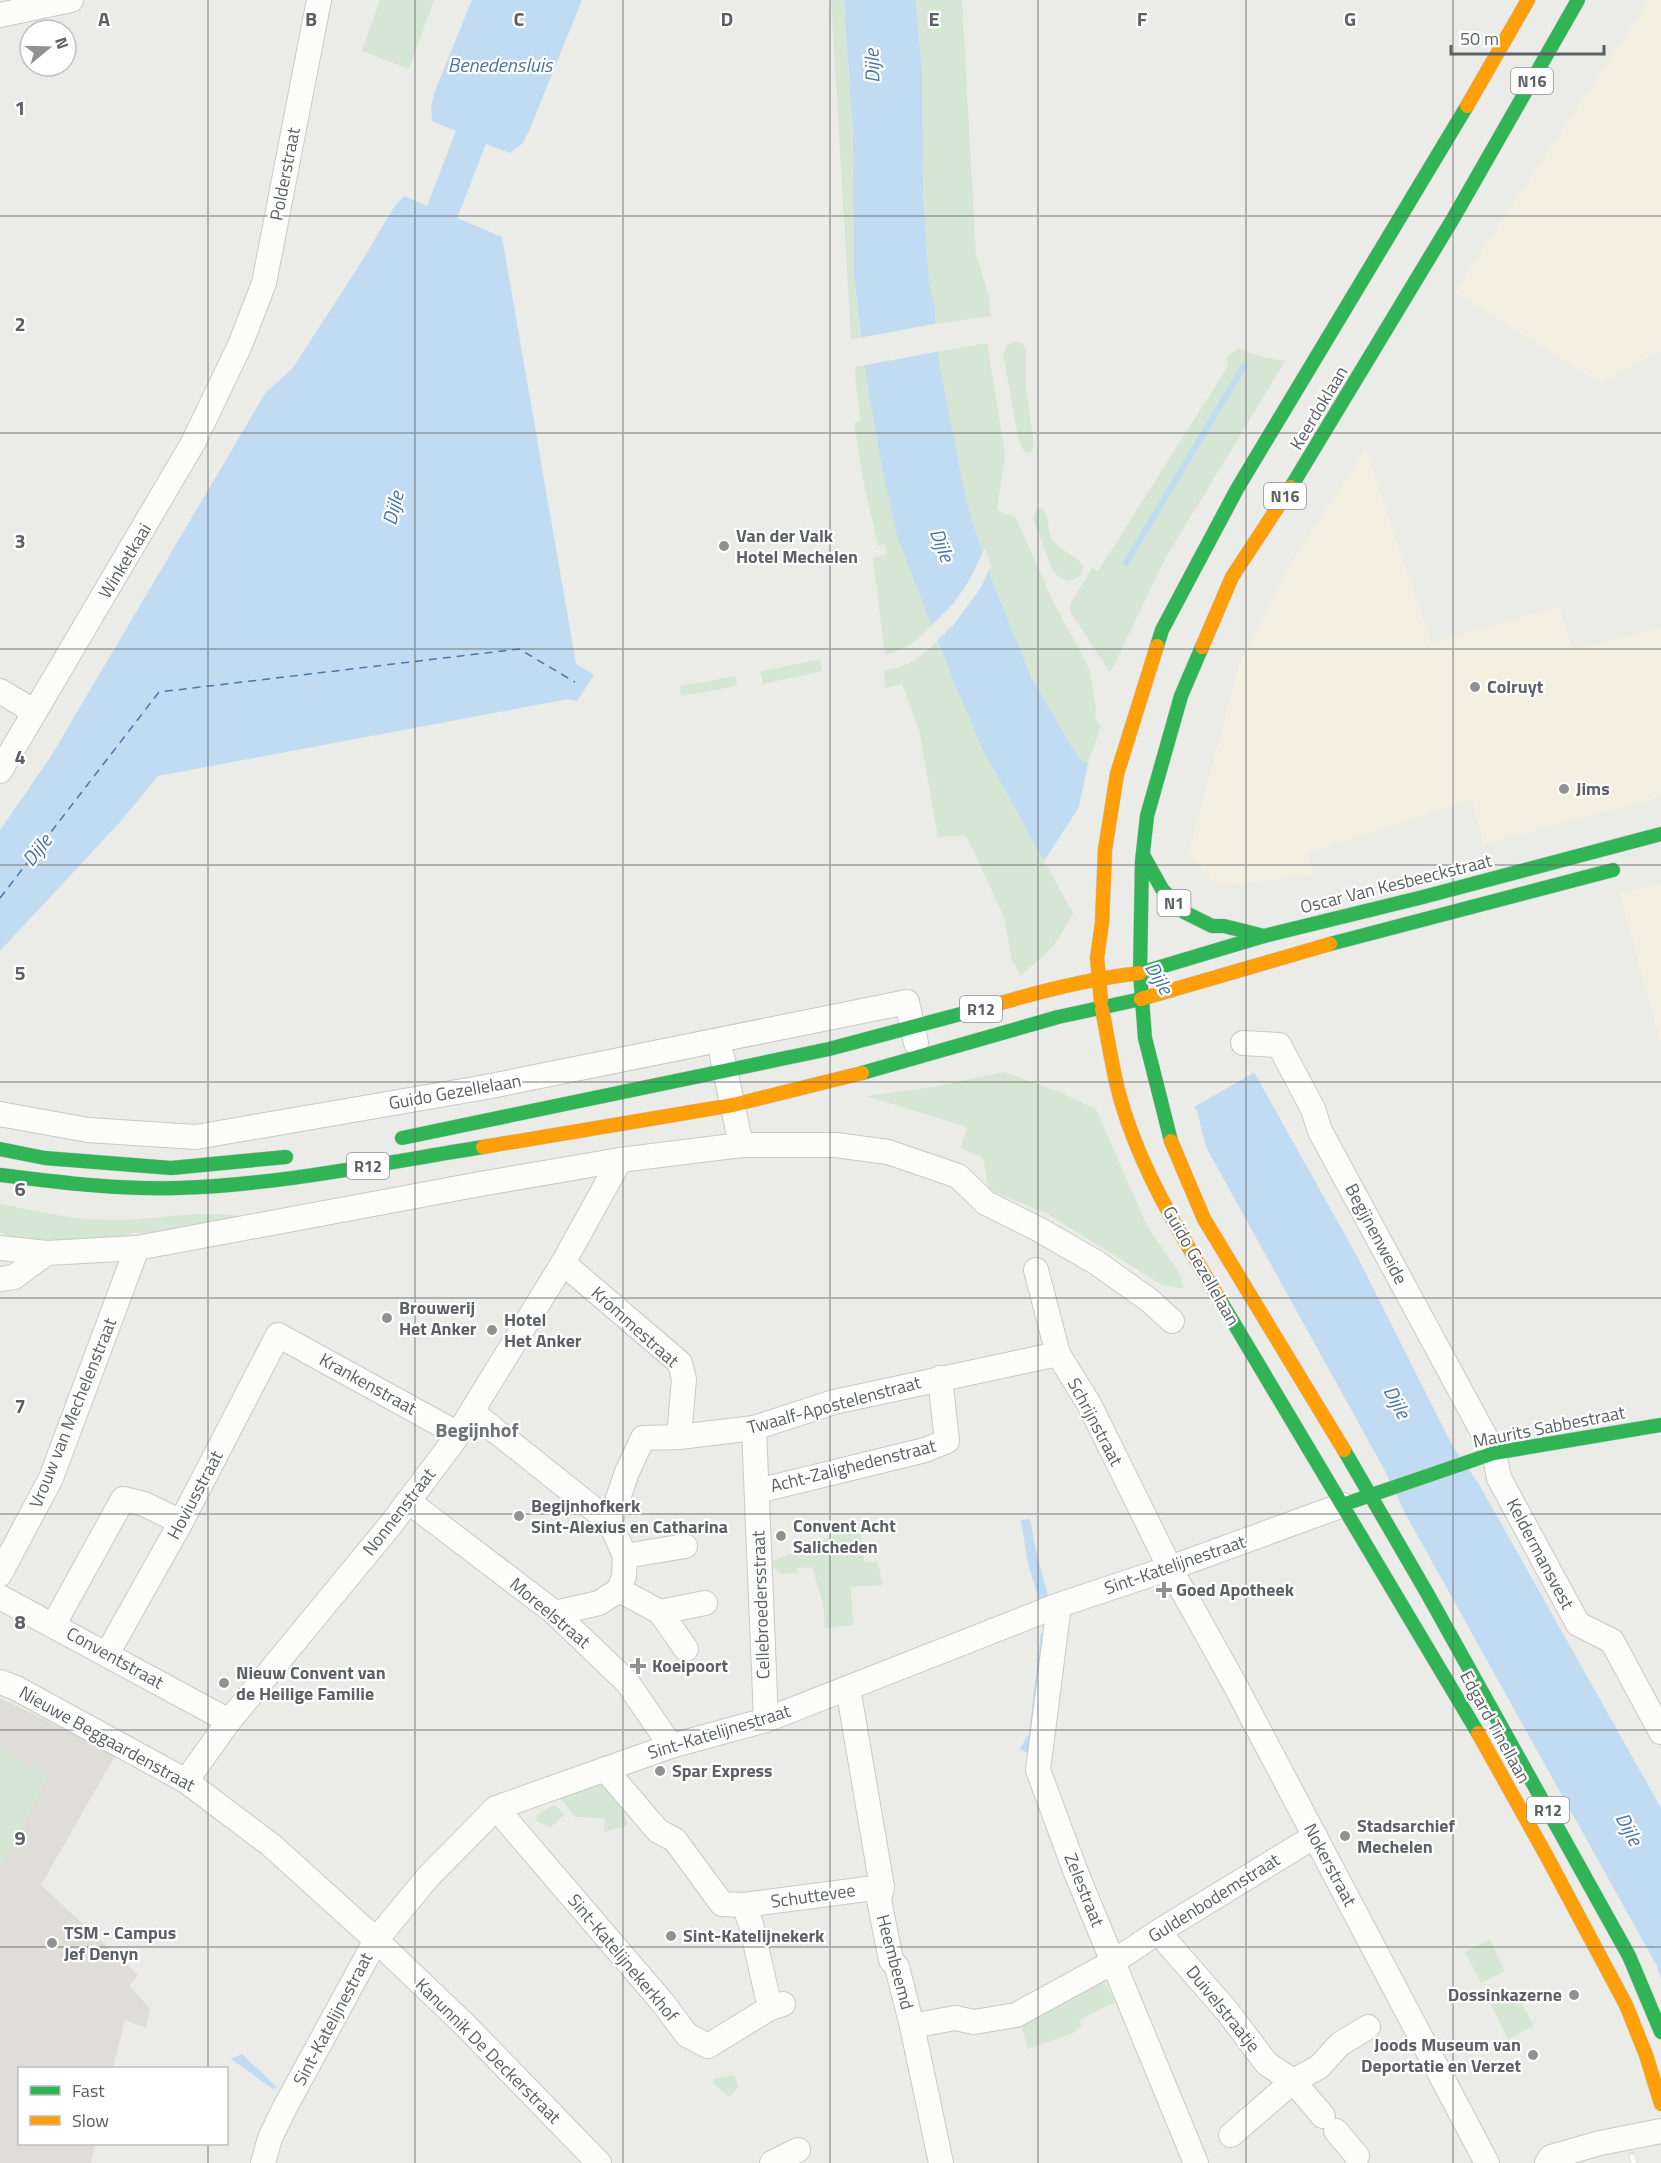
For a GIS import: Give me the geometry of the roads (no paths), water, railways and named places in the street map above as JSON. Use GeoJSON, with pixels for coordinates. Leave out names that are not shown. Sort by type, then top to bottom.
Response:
{"type":"FeatureCollection","features":[{"type":"Feature","properties":{"kind":"main road","name":"Keerdoklaan"},"geometry":{"type":"LineString","coordinates":[[1103,978],[1097,958],[1102,923],[1105,849],[1117,774],[1162,630],[1237,489],[1528,0]]}},
{"type":"Feature","properties":{"kind":"main road","name":"Keerdoklaan"},"geometry":{"type":"LineString","coordinates":[[1143,858],[1147,816],[1180,696],[1232,577],[1338,411],[1454,217],[1578,0]]}},
{"type":"Feature","properties":{"kind":"main road","name":"Oscar Van Kesbeeckstraat"},"geometry":{"type":"LineString","coordinates":[[1140,973],[1264,936],[1424,897],[1661,834]]}},
{"type":"Feature","properties":{"kind":"main road","name":"N1"},"geometry":{"type":"LineString","coordinates":[[1143,858],[1162,889],[1184,912],[1212,926],[1224,926],[1264,936]]}},
{"type":"Feature","properties":{"kind":"main road","name":"N16"},"geometry":{"type":"LineString","coordinates":[[1140,973],[1143,858]]}},
{"type":"Feature","properties":{"kind":"main road"},"geometry":{"type":"LineString","coordinates":[[1141,999],[1342,941],[1628,866]]}},
{"type":"Feature","properties":{"kind":"main road","name":"Guido Gezellelaan"},"geometry":{"type":"LineString","coordinates":[[384,1141],[722,1055],[913,1028],[1049,989],[1140,973],[1148,1049],[1168,1135],[1204,1219],[1371,1494]]}},
{"type":"Feature","properties":{"kind":"main road","name":"Guido Gezellelaan"},"geometry":{"type":"LineString","coordinates":[[1103,978],[1102,1009],[1117,1088],[1138,1148],[1156,1190],[1343,1505]]}},
{"type":"Feature","properties":{"kind":"main road","name":"R12"},"geometry":{"type":"LineString","coordinates":[[0,1174],[58,1183],[112,1187],[221,1186],[288,1179],[733,1105],[831,1082],[1058,1017],[1141,999]]}},
{"type":"Feature","properties":{"kind":"main road"},"geometry":{"type":"LineString","coordinates":[[0,1149],[45,1158],[171,1168],[295,1155]]}},
{"type":"Feature","properties":{"kind":"main road","name":"Maurits Sabbestraat"},"geometry":{"type":"LineString","coordinates":[[1343,1505],[1484,1455],[1661,1425]]}},
{"type":"Feature","properties":{"kind":"main road","name":"Edgard Tinellaan"},"geometry":{"type":"LineString","coordinates":[[1371,1494],[1629,1956],[1661,2032]]}},
{"type":"Feature","properties":{"kind":"main road","name":"Edgard Tinellaan"},"geometry":{"type":"LineString","coordinates":[[1343,1505],[1452,1687],[1600,1955],[1626,2005],[1646,2055],[1661,2104]]}},
{"type":"Feature","properties":{"kind":"street"},"geometry":{"type":"LineString","coordinates":[[0,15],[71,0]]}},
{"type":"Feature","properties":{"kind":"street","name":"Polderstraat"},"geometry":{"type":"LineString","coordinates":[[240,345],[264,283],[319,0]]}},
{"type":"Feature","properties":{"kind":"street","name":"Winketkaai"},"geometry":{"type":"LineString","coordinates":[[0,771],[176,473],[240,345]]}},
{"type":"Feature","properties":{"kind":"street"},"geometry":{"type":"LineString","coordinates":[[0,691],[35,712]]}},
{"type":"Feature","properties":{"kind":"street","name":"Guido Gezellelaan"},"geometry":{"type":"LineString","coordinates":[[0,1114],[88,1130],[196,1137],[486,1087],[722,1055],[907,1002],[913,1028]]}},
{"type":"Feature","properties":{"kind":"street"},"geometry":{"type":"LineString","coordinates":[[913,1028],[919,1056]]}},
{"type":"Feature","properties":{"kind":"street","name":"Begijnenweide"},"geometry":{"type":"LineString","coordinates":[[1243,1043],[1279,1045],[1484,1455]]}},
{"type":"Feature","properties":{"kind":"street"},"geometry":{"type":"LineString","coordinates":[[722,1055],[741,1145]]}},
{"type":"Feature","properties":{"kind":"street"},"geometry":{"type":"LineString","coordinates":[[0,1248],[47,1253],[136,1248],[621,1160],[741,1145],[836,1145],[888,1152],[958,1176],[986,1203],[1040,1230],[1097,1263],[1149,1300],[1172,1322]]}},
{"type":"Feature","properties":{"kind":"street","name":"Nonnenstraat"},"geometry":{"type":"LineString","coordinates":[[186,1781],[229,1721],[337,1591],[458,1434],[563,1263],[621,1160]]}},
{"type":"Feature","properties":{"kind":"street","name":"Vrouw van Mechelenstraat"},"geometry":{"type":"LineString","coordinates":[[0,1574],[51,1478],[136,1248]]}},
{"type":"Feature","properties":{"kind":"street"},"geometry":{"type":"LineString","coordinates":[[0,1279],[14,1277],[47,1253]]}},
{"type":"Feature","properties":{"kind":"street","name":"Krommestraat"},"geometry":{"type":"LineString","coordinates":[[563,1263],[680,1363],[684,1379],[679,1437]]}},
{"type":"Feature","properties":{"kind":"street","name":"Schrijnstraat"},"geometry":{"type":"LineString","coordinates":[[1036,1270],[1058,1354],[1089,1404],[1170,1568]]}},
{"type":"Feature","properties":{"kind":"street","name":"Krankenstraat"},"geometry":{"type":"LineString","coordinates":[[278,1335],[458,1434]]}},
{"type":"Feature","properties":{"kind":"street","name":"Hoviusstraat"},"geometry":{"type":"LineString","coordinates":[[107,1654],[181,1522],[278,1335]]}},
{"type":"Feature","properties":{"kind":"street","name":"Twaalf-Apostelenstraat"},"geometry":{"type":"LineString","coordinates":[[610,1522],[627,1472],[643,1438],[679,1437],[754,1428],[834,1402],[1058,1354]]}},
{"type":"Feature","properties":{"kind":"street","name":"Acht-Zalighedenstraat"},"geometry":{"type":"LineString","coordinates":[[754,1428],[757,1491],[925,1449],[947,1442],[940,1378]]}},
{"type":"Feature","properties":{"kind":"street"},"geometry":{"type":"LineString","coordinates":[[472,1412],[610,1522],[625,1556],[624,1576],[619,1590],[598,1603],[555,1613]]}},
{"type":"Feature","properties":{"kind":"street","name":"Keldermansvest"},"geometry":{"type":"LineString","coordinates":[[1484,1455],[1499,1478],[1578,1624],[1612,1641],[1661,1732]]}},
{"type":"Feature","properties":{"kind":"street","name":"Cellebroedersstraat"},"geometry":{"type":"LineString","coordinates":[[757,1491],[766,1720]]}},
{"type":"Feature","properties":{"kind":"street"},"geometry":{"type":"LineString","coordinates":[[54,1624],[123,1499],[144,1504],[181,1522]]}},
{"type":"Feature","properties":{"kind":"street","name":"Moreelstraat"},"geometry":{"type":"LineString","coordinates":[[408,1501],[555,1613],[627,1682],[671,1746]]}},
{"type":"Feature","properties":{"kind":"street","name":"Sint-Katelijnestraat"},"geometry":{"type":"LineString","coordinates":[[263,2163],[270,2138],[284,2109],[376,1940],[428,1877],[496,1808],[671,1746],[766,1720],[1059,1605],[1170,1568],[1343,1505]]}},
{"type":"Feature","properties":{"kind":"street"},"geometry":{"type":"LineString","coordinates":[[625,1556],[685,1546]]}},
{"type":"Feature","properties":{"kind":"street","name":"Nokerstraat"},"geometry":{"type":"LineString","coordinates":[[1170,1568],[1234,1683],[1487,2163]]}},
{"type":"Feature","properties":{"kind":"street"},"geometry":{"type":"LineString","coordinates":[[619,1590],[660,1612],[686,1649]]}},
{"type":"Feature","properties":{"kind":"street","name":"Conventstraat"},"geometry":{"type":"LineString","coordinates":[[0,1597],[54,1624],[229,1721]]}},
{"type":"Feature","properties":{"kind":"street"},"geometry":{"type":"LineString","coordinates":[[660,1612],[705,1603]]}},
{"type":"Feature","properties":{"kind":"street","name":"Zelestraat"},"geometry":{"type":"LineString","coordinates":[[1059,1605],[1038,1770],[1055,1819],[1196,2163]]}},
{"type":"Feature","properties":{"kind":"street","name":"Nieuwe Beggaardenstraat"},"geometry":{"type":"LineString","coordinates":[[0,1682],[16,1688],[186,1781],[271,1845],[376,1940]]}},
{"type":"Feature","properties":{"kind":"street","name":"Heembeemd"},"geometry":{"type":"LineString","coordinates":[[848,1688],[882,1887],[879,1900],[891,1960],[897,1967],[912,2026],[941,2163]]}},
{"type":"Feature","properties":{"kind":"street"},"geometry":{"type":"LineString","coordinates":[[605,1769],[658,1831],[675,1840],[722,1904],[744,1905]]}},
{"type":"Feature","properties":{"kind":"street","name":"Sint-Katelijnekerkhof"},"geometry":{"type":"LineString","coordinates":[[496,1808],[687,2035],[708,2046],[776,2006],[744,1905]]}},
{"type":"Feature","properties":{"kind":"street","name":"Guldenbodemstraat"},"geometry":{"type":"LineString","coordinates":[[912,2026],[955,2018],[974,2022],[1016,2014],[1113,1962],[1315,1836]]}},
{"type":"Feature","properties":{"kind":"street","name":"Schuttevee"},"geometry":{"type":"LineString","coordinates":[[744,1905],[882,1887]]}},
{"type":"Feature","properties":{"kind":"street","name":"Duivelstraatje"},"geometry":{"type":"LineString","coordinates":[[1158,1932],[1227,2011],[1267,2064],[1293,2081],[1357,2156]]}},
{"type":"Feature","properties":{"kind":"street","name":"Kanunnik De Deckerstraat"},"geometry":{"type":"LineString","coordinates":[[376,1940],[465,2025],[599,2163]]}},
{"type":"Feature","properties":{"kind":"street"},"geometry":{"type":"LineString","coordinates":[[1231,2135],[1293,2081],[1319,2067],[1340,2044],[1368,2027]]}},
{"type":"Feature","properties":{"kind":"street"},"geometry":{"type":"LineString","coordinates":[[1546,2163],[1551,2157],[1600,2143],[1661,2131]]}},
{"type":"Feature","properties":{"kind":"street"},"geometry":{"type":"LineString","coordinates":[[772,2163],[798,2150]]}},
{"type":"Feature","properties":{"kind":"water"},"geometry":{"type":"Polygon","coordinates":[[[472,0],[582,0],[522,144],[510,153],[486,144],[457,218],[502,237],[576,664],[594,675],[577,701],[568,699],[158,776],[121,821],[0,951],[0,830],[50,758],[266,392],[292,369],[359,266],[394,207],[404,196],[427,206],[456,131],[432,121],[431,106],[472,0]]]}},
{"type":"Feature","properties":{"kind":"water","name":"Dijle"},"geometry":{"type":"Polygon","coordinates":[[[844,0],[916,0],[922,75],[923,191],[929,283],[935,307],[937,352],[971,518],[994,585],[1031,677],[1079,759],[1088,763],[1255,1074],[1358,1258],[1452,1445],[1480,1486],[1661,1808],[1661,1978],[1657,1966],[1406,1515],[1384,1469],[1206,1147],[1197,1111],[1076,919],[984,752],[955,685],[898,539],[882,468],[864,365],[854,275],[853,135],[844,0]]]}},
{"type":"Feature","properties":{"kind":"water"},"geometry":{"type":"Polygon","coordinates":[[[1030,1519],[1048,1596],[1039,1599],[1028,1564],[1021,1520],[1030,1519]]]}},
{"type":"Feature","properties":{"kind":"water"},"geometry":{"type":"Polygon","coordinates":[[[1052,1629],[1036,1739],[1027,1753],[1020,1749],[1029,1733],[1041,1634],[1052,1629]]]}},
{"type":"Feature","properties":{"kind":"water"},"geometry":{"type":"Polygon","coordinates":[[[242,2054],[277,2087],[273,2089],[231,2059],[242,2054]]]}},
{"type":"Feature","properties":{"kind":"waterway"},"geometry":{"type":"LineString","coordinates":[[1126,563],[1244,366]]}},
{"type":"Feature","properties":{"kind":"railway"},"geometry":{"type":"LineString","coordinates":[[1632,2155],[1634,2163]]}},
{"type":"Feature","properties":{"kind":"place","name":"Van der Valk Hotel Mechelen"},"geometry":{"type":"Point","coordinates":[724,546]}},
{"type":"Feature","properties":{"kind":"place","name":"Colruyt"},"geometry":{"type":"Point","coordinates":[1475,687]}},
{"type":"Feature","properties":{"kind":"place","name":"Jims"},"geometry":{"type":"Point","coordinates":[1564,789]}},
{"type":"Feature","properties":{"kind":"place","name":"Brouwerij Het Anker"},"geometry":{"type":"Point","coordinates":[387,1318]}},
{"type":"Feature","properties":{"kind":"place","name":"Hotel Het Anker"},"geometry":{"type":"Point","coordinates":[492,1330]}},
{"type":"Feature","properties":{"kind":"place","name":"Begijnhofkerk Sint-Alexius en Catharina"},"geometry":{"type":"Point","coordinates":[519,1516]}},
{"type":"Feature","properties":{"kind":"place","name":"Convent Acht Salicheden"},"geometry":{"type":"Point","coordinates":[781,1536]}},
{"type":"Feature","properties":{"kind":"place","name":"Goed Apotheek"},"geometry":{"type":"Point","coordinates":[1164,1590]}},
{"type":"Feature","properties":{"kind":"place","name":"Koeipoort"},"geometry":{"type":"Point","coordinates":[638,1666]}},
{"type":"Feature","properties":{"kind":"place","name":"Nieuw Convent van de Heilige Familie"},"geometry":{"type":"Point","coordinates":[224,1683]}},
{"type":"Feature","properties":{"kind":"place","name":"Spar Express"},"geometry":{"type":"Point","coordinates":[660,1771]}},
{"type":"Feature","properties":{"kind":"place","name":"Stadsarchief Mechelen"},"geometry":{"type":"Point","coordinates":[1345,1836]}},
{"type":"Feature","properties":{"kind":"place","name":"Sint-Katelijnekerk"},"geometry":{"type":"Point","coordinates":[671,1936]}},
{"type":"Feature","properties":{"kind":"place","name":"TSM - Campus Jef Denyn"},"geometry":{"type":"Point","coordinates":[52,1943]}},
{"type":"Feature","properties":{"kind":"place","name":"Dossinkazerne"},"geometry":{"type":"Point","coordinates":[1574,1995]}},
{"type":"Feature","properties":{"kind":"place","name":"Joods Museum van Deportatie en Verzet"},"geometry":{"type":"Point","coordinates":[1533,2055]}},
{"type":"Feature","properties":{"kind":"district","name":"Begijnhof"},"geometry":{"type":"Point","coordinates":[477,1430]}},
{"type":"Feature","properties":{"kind":"water label","name":"Benedensluis"},"geometry":{"type":"Point","coordinates":[500,65]}}]}
